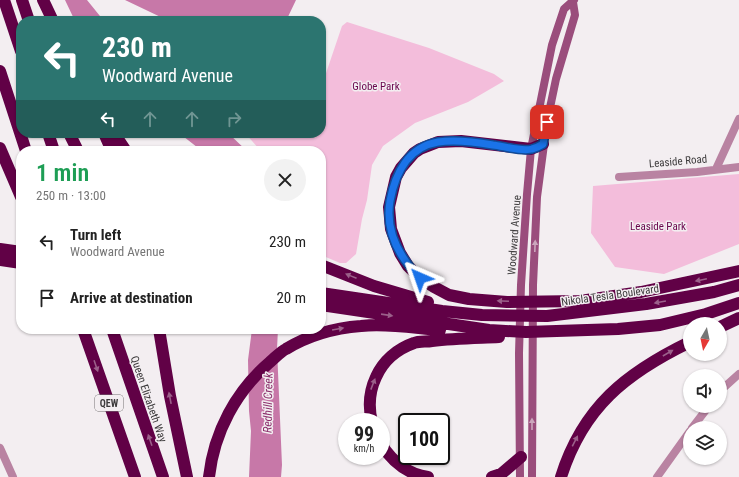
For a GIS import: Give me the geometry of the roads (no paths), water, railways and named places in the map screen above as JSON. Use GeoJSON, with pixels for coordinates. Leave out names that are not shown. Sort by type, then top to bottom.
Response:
{"type":"FeatureCollection","features":[{"type":"Feature","properties":{"kind":"highway"},"geometry":{"type":"LineString","coordinates":[[4,0],[16,36]]}},
{"type":"Feature","properties":{"kind":"highway"},"geometry":{"type":"LineString","coordinates":[[22,0],[27,16]]}},
{"type":"Feature","properties":{"kind":"highway"},"geometry":{"type":"LineString","coordinates":[[43,0],[51,16]]}},
{"type":"Feature","properties":{"kind":"highway"},"geometry":{"type":"LineString","coordinates":[[0,71],[16,120]]}},
{"type":"Feature","properties":{"kind":"highway"},"geometry":{"type":"LineString","coordinates":[[543,144],[531,150],[461,141],[438,142],[420,148],[401,168],[394,184],[389,207],[391,229],[400,253],[408,266],[420,278],[434,288],[449,295],[469,299],[507,302],[580,301],[641,292],[739,271]]}},
{"type":"Feature","properties":{"kind":"highway"},"geometry":{"type":"LineString","coordinates":[[0,148],[16,185]]}},
{"type":"Feature","properties":{"kind":"highway"},"geometry":{"type":"LineString","coordinates":[[0,249],[16,251]]}},
{"type":"Feature","properties":{"kind":"highway"},"geometry":{"type":"LineString","coordinates":[[0,260],[16,262]]}},
{"type":"Feature","properties":{"kind":"highway"},"geometry":{"type":"LineString","coordinates":[[326,267],[400,294],[436,305],[482,315]]}},
{"type":"Feature","properties":{"kind":"highway","name":"Nikola Tesla Boulevard"},"geometry":{"type":"LineString","coordinates":[[482,315],[547,316],[588,312],[714,292],[739,285]]}},
{"type":"Feature","properties":{"kind":"highway"},"geometry":{"type":"LineString","coordinates":[[326,294],[442,311],[482,315]]}},
{"type":"Feature","properties":{"kind":"highway"},"geometry":{"type":"LineString","coordinates":[[370,413],[370,392],[378,372],[389,358],[401,349],[414,343],[449,339],[571,335],[660,325],[706,314],[739,303]]}},
{"type":"Feature","properties":{"kind":"highway"},"geometry":{"type":"LineString","coordinates":[[326,306],[489,330]]}},
{"type":"Feature","properties":{"kind":"highway"},"geometry":{"type":"LineString","coordinates":[[727,324],[739,318]]}},
{"type":"Feature","properties":{"kind":"highway"},"geometry":{"type":"LineString","coordinates":[[326,332],[362,326],[391,326],[449,331],[489,330],[526,332],[618,329]]}},
{"type":"Feature","properties":{"kind":"highway","name":"QEW"},"geometry":{"type":"LineString","coordinates":[[85,334],[135,477]]}},
{"type":"Feature","properties":{"kind":"highway","name":"Queen Elizabeth Way"},"geometry":{"type":"LineString","coordinates":[[114,334],[162,477]]}},
{"type":"Feature","properties":{"kind":"highway"},"geometry":{"type":"LineString","coordinates":[[160,334],[170,396],[187,477]]}},
{"type":"Feature","properties":{"kind":"highway"},"geometry":{"type":"LineString","coordinates":[[209,477],[213,454],[222,426],[230,409],[242,392],[260,370],[285,349],[317,334]]}},
{"type":"Feature","properties":{"kind":"highway"},"geometry":{"type":"LineString","coordinates":[[561,477],[576,439],[592,414],[608,396],[626,380],[668,353],[683,346]]}},
{"type":"Feature","properties":{"kind":"highway"},"geometry":{"type":"LineString","coordinates":[[390,457],[409,472],[428,477]]}},
{"type":"Feature","properties":{"kind":"highway"},"geometry":{"type":"LineString","coordinates":[[492,477],[501,474],[521,457]]}},
{"type":"Feature","properties":{"kind":"main road","name":"Woodward Avenue"},"geometry":{"type":"LineString","coordinates":[[532,477],[533,285],[537,197],[547,122],[556,79],[575,15],[573,1]]}},
{"type":"Feature","properties":{"kind":"main road","name":"Woodward Avenue"},"geometry":{"type":"LineString","coordinates":[[520,477],[519,353],[521,285],[531,150],[552,45],[564,9],[573,1]]}},
{"type":"Feature","properties":{"kind":"street"},"geometry":{"type":"LineString","coordinates":[[716,169],[739,119]]}},
{"type":"Feature","properties":{"kind":"street","name":"Leaside Road"},"geometry":{"type":"LineString","coordinates":[[619,177],[697,172],[739,167]]}},
{"type":"Feature","properties":{"kind":"street"},"geometry":{"type":"LineString","coordinates":[[727,385],[739,374]]}},
{"type":"Feature","properties":{"kind":"street"},"geometry":{"type":"LineString","coordinates":[[697,421],[704,413]]}},
{"type":"Feature","properties":{"kind":"street"},"geometry":{"type":"LineString","coordinates":[[657,477],[683,441]]}},
{"type":"Feature","properties":{"kind":"street"},"geometry":{"type":"LineString","coordinates":[[0,448],[13,477]]}},
{"type":"Feature","properties":{"kind":"water"},"geometry":{"type":"Polygon","coordinates":[[[65,0],[87,0],[100,16],[73,16],[65,0]]]}},
{"type":"Feature","properties":{"kind":"water"},"geometry":{"type":"Polygon","coordinates":[[[125,0],[296,0],[288,16],[159,16],[125,0]]]}},
{"type":"Feature","properties":{"kind":"water"},"geometry":{"type":"Polygon","coordinates":[[[185,138],[233,138],[242,146],[196,146],[185,138]]]}},
{"type":"Feature","properties":{"kind":"water","name":"Redhill Creek"},"geometry":{"type":"Polygon","coordinates":[[[251,334],[278,334],[277,349],[282,465],[281,477],[249,477],[251,431],[248,360],[251,334]]]}},
{"type":"Feature","properties":{"kind":"park label","name":"Globe Park"},"geometry":{"type":"Point","coordinates":[376,86]}},
{"type":"Feature","properties":{"kind":"park label","name":"Leaside Park"},"geometry":{"type":"Point","coordinates":[658,226]}}]}
